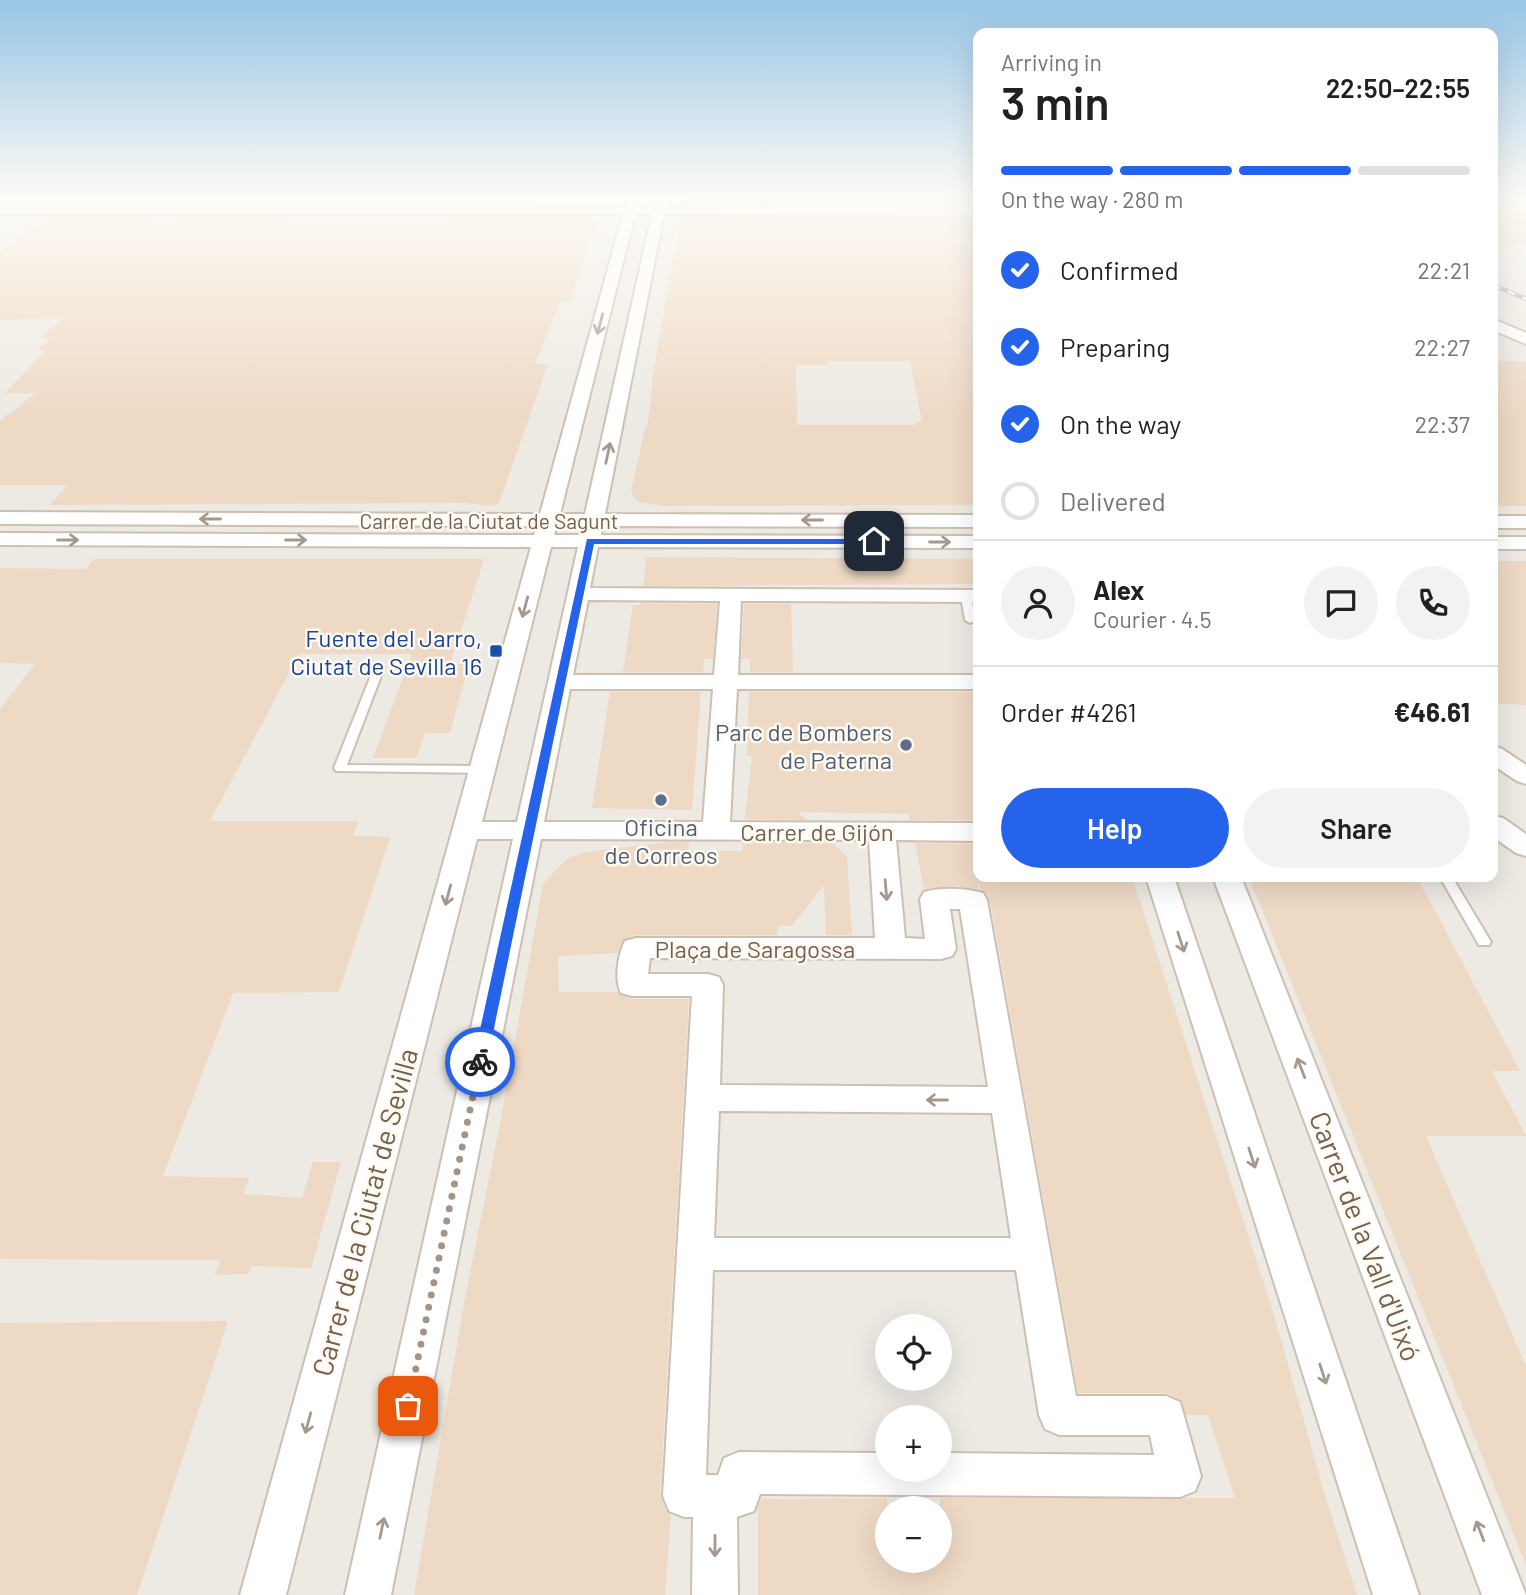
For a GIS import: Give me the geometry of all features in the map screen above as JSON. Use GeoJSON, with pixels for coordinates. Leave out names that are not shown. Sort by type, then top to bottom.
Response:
{"type":"FeatureCollection","features":[{"type":"Feature","properties":{"kind":"street","name":"Carrer de la Ciutat de Sevilla"},"geometry":{"type":"LineString","coordinates":[[263,1595],[614,270]]}},
{"type":"Feature","properties":{"kind":"street"},"geometry":{"type":"LineString","coordinates":[[368,1595],[647,270]]}},
{"type":"Feature","properties":{"kind":"street"},"geometry":{"type":"LineString","coordinates":[[1498,326],[1526,339]]}},
{"type":"Feature","properties":{"kind":"street","name":"Carrer de la Ciutat de Sagunt"},"geometry":{"type":"LineString","coordinates":[[0,518],[545,530],[590,541],[973,542]]}},
{"type":"Feature","properties":{"kind":"street","name":"Carrer de la Ciutat de Sagunt"},"geometry":{"type":"LineString","coordinates":[[0,540],[545,530],[594,520],[973,521]]}},
{"type":"Feature","properties":{"kind":"street"},"geometry":{"type":"LineString","coordinates":[[1498,522],[1526,522]]}},
{"type":"Feature","properties":{"kind":"street"},"geometry":{"type":"LineString","coordinates":[[1498,543],[1526,543]]}},
{"type":"Feature","properties":{"kind":"street"},"geometry":{"type":"LineString","coordinates":[[579,594],[972,596]]}},
{"type":"Feature","properties":{"kind":"street"},"geometry":{"type":"LineString","coordinates":[[716,831],[731,595]]}},
{"type":"Feature","properties":{"kind":"street"},"geometry":{"type":"LineString","coordinates":[[561,682],[973,682]]}},
{"type":"Feature","properties":{"kind":"street"},"geometry":{"type":"LineString","coordinates":[[1498,757],[1526,776]]}},
{"type":"Feature","properties":{"kind":"street"},"geometry":{"type":"LineString","coordinates":[[466,830],[529,830]]}},
{"type":"Feature","properties":{"kind":"street","name":"Carrer de Gijón"},"geometry":{"type":"LineString","coordinates":[[529,830],[973,832]]}},
{"type":"Feature","properties":{"kind":"street","name":"Plaça de Saragossa"},"geometry":{"type":"LineString","coordinates":[[882,831],[891,949]]}},
{"type":"Feature","properties":{"kind":"street"},"geometry":{"type":"LineString","coordinates":[[1162,882],[1396,1595]]}},
{"type":"Feature","properties":{"kind":"street","name":"Carrer de la Vall d'Uixó"},"geometry":{"type":"LineString","coordinates":[[1229,882],[1505,1595]]}},
{"type":"Feature","properties":{"kind":"street","name":"Plaça de Saragossa"},"geometry":{"type":"LineString","coordinates":[[934,899],[973,900],[1059,1415],[1166,1416],[1180,1476],[739,1474],[739,1496],[684,1496],[708,985],[632,985],[636,948],[891,949],[941,949],[934,899]]}},
{"type":"Feature","properties":{"kind":"street"},"geometry":{"type":"LineString","coordinates":[[703,1098],[1006,1100]]}},
{"type":"Feature","properties":{"kind":"street"},"geometry":{"type":"LineString","coordinates":[[695,1254],[1032,1254]]}},
{"type":"Feature","properties":{"kind":"street"},"geometry":{"type":"LineString","coordinates":[[715,1496],[715,1595]]}},
{"type":"Feature","properties":{"kind":"lane"},"geometry":{"type":"LineString","coordinates":[[970,620],[972,596]]}},
{"type":"Feature","properties":{"kind":"lane"},"geometry":{"type":"LineString","coordinates":[[379,668],[341,768],[482,770]]}},
{"type":"Feature","properties":{"kind":"lane"},"geometry":{"type":"LineString","coordinates":[[1449,882],[1484,942]]}},
{"type":"Feature","properties":{"kind":"shaded area"},"geometry":{"type":"Polygon","coordinates":[[[0,270],[973,270],[973,882],[1498,882],[1498,270],[1526,270],[1526,1595],[0,1595],[0,270]]]}},
{"type":"Feature","properties":{"kind":"building"},"geometry":{"type":"Polygon","coordinates":[[[0,270],[580,270],[570,302],[560,302],[535,364],[548,364],[499,503],[491,506],[466,503],[50,505],[67,485],[0,485],[0,421],[36,393],[5,393],[46,350],[37,350],[51,338],[39,338],[63,319],[0,320],[0,270]]]}},
{"type":"Feature","properties":{"kind":"building"},"geometry":{"type":"Polygon","coordinates":[[[671,270],[973,270],[973,505],[663,506],[638,502],[631,492],[648,424],[653,374],[671,270]],[[826,361],[828,365],[796,365],[797,425],[916,425],[915,422],[922,422],[910,361],[826,361]]]}},
{"type":"Feature","properties":{"kind":"building"},"geometry":{"type":"Polygon","coordinates":[[[1498,361],[1526,361],[1526,506],[1498,506],[1498,361]]]}},
{"type":"Feature","properties":{"kind":"building"},"geometry":{"type":"Polygon","coordinates":[[[647,557],[973,559],[973,584],[643,586],[647,557]]]}},
{"type":"Feature","properties":{"kind":"building"},"geometry":{"type":"Polygon","coordinates":[[[94,559],[484,559],[450,664],[469,664],[450,733],[425,733],[416,758],[373,758],[412,654],[299,654],[210,821],[358,821],[353,836],[390,837],[339,992],[233,993],[163,1176],[249,1178],[243,1194],[302,1198],[313,1162],[341,1162],[311,1268],[251,1266],[249,1274],[215,1275],[220,1260],[0,1259],[0,709],[35,664],[0,663],[0,568],[86,569],[94,559]]]}},
{"type":"Feature","properties":{"kind":"building"},"geometry":{"type":"Polygon","coordinates":[[[1498,561],[1526,561],[1526,705],[1498,703],[1498,561]]]}},
{"type":"Feature","properties":{"kind":"building"},"geometry":{"type":"Polygon","coordinates":[[[717,604],[713,659],[704,659],[703,672],[623,672],[633,605],[717,604]]]}},
{"type":"Feature","properties":{"kind":"building"},"geometry":{"type":"Polygon","coordinates":[[[744,604],[791,604],[793,672],[750,672],[750,659],[741,659],[744,604]]]}},
{"type":"Feature","properties":{"kind":"building"},"geometry":{"type":"Polygon","coordinates":[[[610,692],[701,692],[692,810],[592,808],[610,692]]]}},
{"type":"Feature","properties":{"kind":"building"},"geometry":{"type":"Polygon","coordinates":[[[749,692],[973,692],[973,820],[910,820],[909,814],[798,812],[807,820],[745,819],[752,756],[747,756],[749,692]]]}},
{"type":"Feature","properties":{"kind":"building"},"geometry":{"type":"Polygon","coordinates":[[[689,842],[688,851],[742,851],[743,842],[832,843],[847,856],[852,935],[826,935],[824,885],[792,926],[778,926],[778,935],[636,935],[623,940],[618,953],[558,956],[559,992],[618,992],[632,999],[689,999],[660,1496],[667,1512],[671,1514],[665,1595],[414,1595],[467,1287],[500,1124],[543,884],[567,859],[585,852],[689,842]]]}},
{"type":"Feature","properties":{"kind":"building"},"geometry":{"type":"Polygon","coordinates":[[[915,843],[973,844],[973,882],[978,882],[978,889],[953,886],[924,889],[915,843]]]}},
{"type":"Feature","properties":{"kind":"building"},"geometry":{"type":"Polygon","coordinates":[[[979,882],[1134,882],[1274,1315],[1327,1502],[1357,1595],[758,1595],[758,1507],[761,1499],[875,1498],[875,1573],[952,1573],[952,1498],[1235,1498],[1208,1415],[1186,1415],[1181,1400],[1166,1393],[1078,1393],[990,900],[985,892],[980,890],[979,882]]]}},
{"type":"Feature","properties":{"kind":"building"},"geometry":{"type":"Polygon","coordinates":[[[1251,882],[1420,882],[1520,1071],[1492,1071],[1526,1136],[1426,1136],[1526,1366],[1526,1565],[1251,882]]]}},
{"type":"Feature","properties":{"kind":"building"},"geometry":{"type":"Polygon","coordinates":[[[228,1321],[137,1595],[0,1595],[0,1323],[228,1321]]]}},
{"type":"Feature","properties":{"kind":"railway"},"geometry":{"type":"LineString","coordinates":[[1498,287],[1526,299]]}},
{"type":"Feature","properties":{"kind":"way so far"},"geometry":{"type":"LineString","coordinates":[[408,1406],[480,1062]]}},
{"type":"Feature","properties":{"kind":"place","name":"Fuente del Jarro, Ciutat de Sevilla 16"},"geometry":{"type":"Point","coordinates":[496,651]}},
{"type":"Feature","properties":{"kind":"place","name":"Parc de Bombers de Paterna"},"geometry":{"type":"Point","coordinates":[906,745]}},
{"type":"Feature","properties":{"kind":"place","name":"Oficina de Correos"},"geometry":{"type":"Point","coordinates":[661,800]}},
{"type":"Feature","properties":{"kind":"route"},"geometry":{"type":"LineString","coordinates":[[480,1062],[590,541],[874,541]]}}]}
